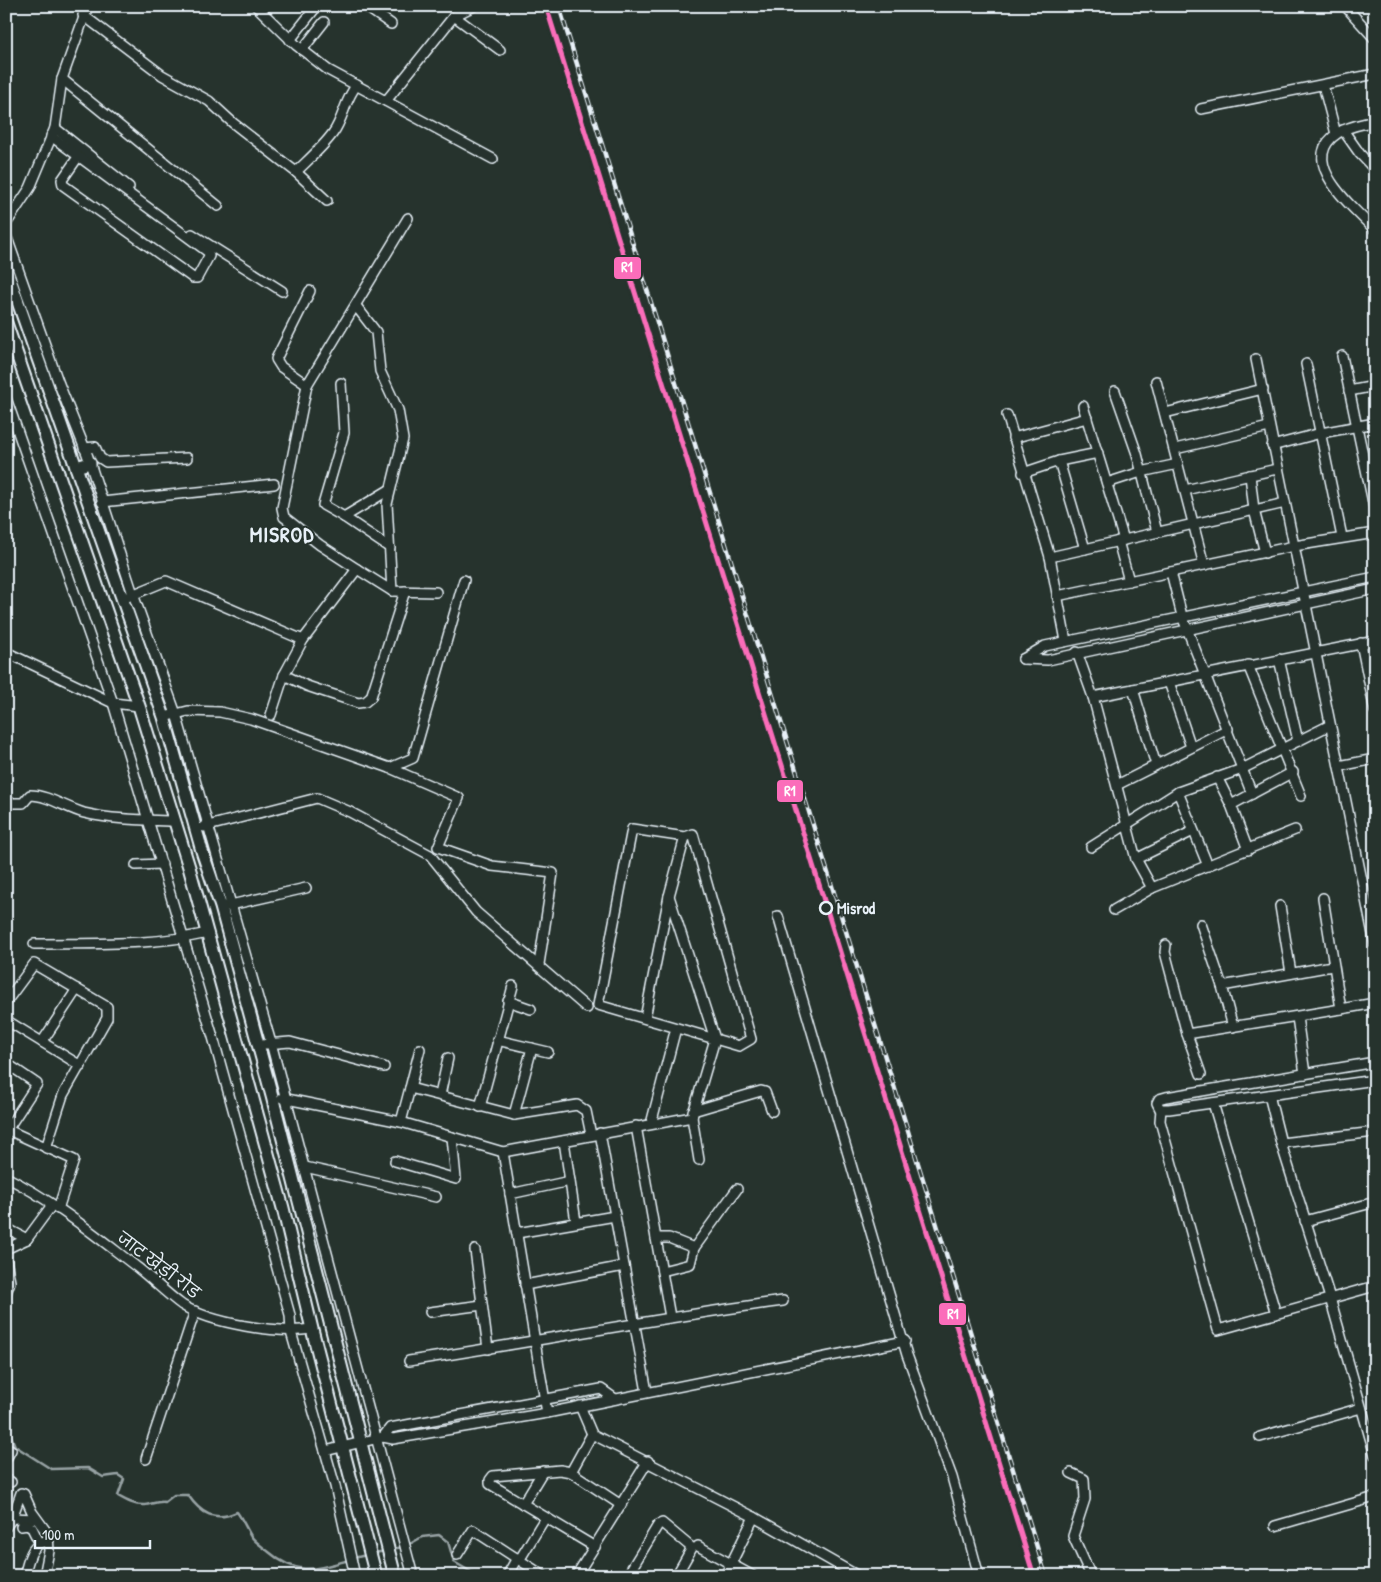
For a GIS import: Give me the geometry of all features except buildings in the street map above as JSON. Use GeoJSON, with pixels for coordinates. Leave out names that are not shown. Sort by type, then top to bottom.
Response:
{"type":"FeatureCollection","features":[{"type":"Feature","properties":{"kind":"main road"},"geometry":{"type":"LineString","coordinates":[[6,268],[76,467],[128,597],[196,828],[226,906],[258,1044],[395,1576]]}},
{"type":"Feature","properties":{"kind":"main road"},"geometry":{"type":"LineString","coordinates":[[6,323],[139,706],[208,933],[284,1208],[312,1329],[376,1576]]}},
{"type":"Feature","properties":{"kind":"main road"},"geometry":{"type":"LineString","coordinates":[[76,467],[90,463]]}},
{"type":"Feature","properties":{"kind":"street"},"geometry":{"type":"LineString","coordinates":[[6,224],[30,188],[53,132],[62,79],[88,6]]}},
{"type":"Feature","properties":{"kind":"street"},"geometry":{"type":"LineString","coordinates":[[256,6],[290,40],[328,70],[493,159]]}},
{"type":"Feature","properties":{"kind":"street"},"geometry":{"type":"LineString","coordinates":[[290,40],[317,6]]}},
{"type":"Feature","properties":{"kind":"street"},"geometry":{"type":"LineString","coordinates":[[365,6],[378,10],[391,24]]}},
{"type":"Feature","properties":{"kind":"street"},"geometry":{"type":"LineString","coordinates":[[386,100],[454,16],[474,6]]}},
{"type":"Feature","properties":{"kind":"street"},"geometry":{"type":"LineString","coordinates":[[1345,6],[1375,39]]}},
{"type":"Feature","properties":{"kind":"street"},"geometry":{"type":"LineString","coordinates":[[83,16],[162,75],[208,101],[296,172],[327,201]]}},
{"type":"Feature","properties":{"kind":"street"},"geometry":{"type":"LineString","coordinates":[[454,16],[500,50]]}},
{"type":"Feature","properties":{"kind":"street"},"geometry":{"type":"LineString","coordinates":[[302,50],[324,22]]}},
{"type":"Feature","properties":{"kind":"street"},"geometry":{"type":"LineString","coordinates":[[1201,109],[1375,74]]}},
{"type":"Feature","properties":{"kind":"street"},"geometry":{"type":"LineString","coordinates":[[62,79],[218,206]]}},
{"type":"Feature","properties":{"kind":"street"},"geometry":{"type":"LineString","coordinates":[[296,172],[333,133],[343,113],[350,92],[357,85]]}},
{"type":"Feature","properties":{"kind":"street"},"geometry":{"type":"LineString","coordinates":[[1324,85],[1340,132],[1375,170]]}},
{"type":"Feature","properties":{"kind":"street"},"geometry":{"type":"LineString","coordinates":[[1375,121],[1340,132],[1324,153],[1323,170],[1332,184],[1375,230]]}},
{"type":"Feature","properties":{"kind":"street"},"geometry":{"type":"LineString","coordinates":[[53,132],[78,156],[208,252],[209,256],[197,278],[193,278],[63,185],[62,180],[78,156]]}},
{"type":"Feature","properties":{"kind":"street"},"geometry":{"type":"LineString","coordinates":[[53,132],[181,226],[282,291]]}},
{"type":"Feature","properties":{"kind":"street"},"geometry":{"type":"LineString","coordinates":[[408,218],[307,385],[282,508],[284,517],[320,546],[392,591],[436,592]]}},
{"type":"Feature","properties":{"kind":"street"},"geometry":{"type":"LineString","coordinates":[[6,236],[59,384],[90,463],[128,597],[176,714],[208,826],[226,906],[271,1043],[379,1437],[412,1576]]}},
{"type":"Feature","properties":{"kind":"street"},"geometry":{"type":"LineString","coordinates":[[307,385],[281,367],[276,359],[310,291]]}},
{"type":"Feature","properties":{"kind":"street"},"geometry":{"type":"LineString","coordinates":[[356,306],[376,332],[380,371],[398,410],[403,439],[387,504],[392,591]]}},
{"type":"Feature","properties":{"kind":"street"},"geometry":{"type":"LineString","coordinates":[[1342,356],[1357,427],[1370,462],[1375,512]]}},
{"type":"Feature","properties":{"kind":"street"},"geometry":{"type":"LineString","coordinates":[[1256,360],[1375,944]]}},
{"type":"Feature","properties":{"kind":"street"},"geometry":{"type":"LineString","coordinates":[[1306,364],[1322,433],[1342,537]]}},
{"type":"Feature","properties":{"kind":"street"},"geometry":{"type":"LineString","coordinates":[[1156,381],[1204,565]]}},
{"type":"Feature","properties":{"kind":"street"},"geometry":{"type":"LineString","coordinates":[[341,383],[344,433],[322,505],[344,517],[390,548]]}},
{"type":"Feature","properties":{"kind":"street"},"geometry":{"type":"LineString","coordinates":[[1350,391],[1375,386]]}},
{"type":"Feature","properties":{"kind":"street"},"geometry":{"type":"LineString","coordinates":[[1165,413],[1263,389]]}},
{"type":"Feature","properties":{"kind":"street"},"geometry":{"type":"LineString","coordinates":[[1115,391],[1141,472],[1157,532]]}},
{"type":"Feature","properties":{"kind":"street"},"geometry":{"type":"LineString","coordinates":[[6,398],[113,704],[162,864],[272,1249],[290,1316],[291,1332],[325,1451],[355,1575]]}},
{"type":"Feature","properties":{"kind":"street"},"geometry":{"type":"LineString","coordinates":[[1084,406],[1107,483],[1129,581]]}},
{"type":"Feature","properties":{"kind":"street"},"geometry":{"type":"LineString","coordinates":[[1007,415],[1050,557],[1066,641]]}},
{"type":"Feature","properties":{"kind":"street"},"geometry":{"type":"LineString","coordinates":[[1013,438],[1088,418]]}},
{"type":"Feature","properties":{"kind":"street"},"geometry":{"type":"LineString","coordinates":[[1272,446],[1322,433],[1375,423]]}},
{"type":"Feature","properties":{"kind":"street"},"geometry":{"type":"LineString","coordinates":[[1175,449],[1269,426]]}},
{"type":"Feature","properties":{"kind":"street"},"geometry":{"type":"LineString","coordinates":[[84,448],[95,447],[100,458],[106,462],[187,458]]}},
{"type":"Feature","properties":{"kind":"street"},"geometry":{"type":"LineString","coordinates":[[1023,473],[1059,461],[1098,453]]}},
{"type":"Feature","properties":{"kind":"street"},"geometry":{"type":"LineString","coordinates":[[1059,461],[1085,549]]}},
{"type":"Feature","properties":{"kind":"street"},"geometry":{"type":"LineString","coordinates":[[1107,483],[1141,472],[1178,464]]}},
{"type":"Feature","properties":{"kind":"street"},"geometry":{"type":"LineString","coordinates":[[1185,490],[1277,469]]}},
{"type":"Feature","properties":{"kind":"street"},"geometry":{"type":"LineString","coordinates":[[1250,475],[1254,510],[1265,553]]}},
{"type":"Feature","properties":{"kind":"street"},"geometry":{"type":"LineString","coordinates":[[102,502],[274,484]]}},
{"type":"Feature","properties":{"kind":"street"},"geometry":{"type":"LineString","coordinates":[[344,517],[389,490]]}},
{"type":"Feature","properties":{"kind":"street"},"geometry":{"type":"LineString","coordinates":[[1050,557],[1286,503]]}},
{"type":"Feature","properties":{"kind":"street"},"geometry":{"type":"LineString","coordinates":[[1057,596],[1294,546],[1375,533]]}},
{"type":"Feature","properties":{"kind":"street"},"geometry":{"type":"LineString","coordinates":[[271,715],[284,675],[303,640],[357,569]]}},
{"type":"Feature","properties":{"kind":"street"},"geometry":{"type":"LineString","coordinates":[[1172,572],[1182,616],[1252,794]]}},
{"type":"Feature","properties":{"kind":"street"},"geometry":{"type":"LineString","coordinates":[[1375,577],[1302,590],[1044,646],[1023,659],[1048,660],[1375,589]]}},
{"type":"Feature","properties":{"kind":"street"},"geometry":{"type":"LineString","coordinates":[[390,768],[413,758],[464,580]]}},
{"type":"Feature","properties":{"kind":"street"},"geometry":{"type":"LineString","coordinates":[[128,597],[166,581],[303,640]]}},
{"type":"Feature","properties":{"kind":"street"},"geometry":{"type":"LineString","coordinates":[[284,675],[307,686],[358,703],[365,702],[371,697],[405,591]]}},
{"type":"Feature","properties":{"kind":"street"},"geometry":{"type":"LineString","coordinates":[[1093,697],[1316,651],[1375,641]]}},
{"type":"Feature","properties":{"kind":"street"},"geometry":{"type":"LineString","coordinates":[[1361,643],[1372,679],[1375,711]]}},
{"type":"Feature","properties":{"kind":"street"},"geometry":{"type":"LineString","coordinates":[[6,652],[113,704],[139,706]]}},
{"type":"Feature","properties":{"kind":"street"},"geometry":{"type":"LineString","coordinates":[[1078,652],[1093,697],[1136,859],[1152,888]]}},
{"type":"Feature","properties":{"kind":"street"},"geometry":{"type":"LineString","coordinates":[[1279,659],[1298,741]]}},
{"type":"Feature","properties":{"kind":"street"},"geometry":{"type":"LineString","coordinates":[[1248,665],[1293,772],[1300,796]]}},
{"type":"Feature","properties":{"kind":"street"},"geometry":{"type":"LineString","coordinates":[[1169,682],[1191,747]]}},
{"type":"Feature","properties":{"kind":"street"},"geometry":{"type":"LineString","coordinates":[[1133,689],[1156,765]]}},
{"type":"Feature","properties":{"kind":"street"},"geometry":{"type":"LineString","coordinates":[[164,717],[188,711],[220,712],[252,719],[390,768],[459,798],[438,847],[492,866],[553,873],[539,964]]}},
{"type":"Feature","properties":{"kind":"street"},"geometry":{"type":"LineString","coordinates":[[1091,847],[1178,792],[1242,768],[1330,725]]}},
{"type":"Feature","properties":{"kind":"street"},"geometry":{"type":"LineString","coordinates":[[1117,785],[1228,729]]}},
{"type":"Feature","properties":{"kind":"street"},"geometry":{"type":"LineString","coordinates":[[1338,766],[1375,759]]}},
{"type":"Feature","properties":{"kind":"street"},"geometry":{"type":"LineString","coordinates":[[1231,805],[1293,772]]}},
{"type":"Feature","properties":{"kind":"street"},"geometry":{"type":"LineString","coordinates":[[1217,777],[1231,805],[1248,850]]}},
{"type":"Feature","properties":{"kind":"street"},"geometry":{"type":"LineString","coordinates":[[1178,792],[1208,866]]}},
{"type":"Feature","properties":{"kind":"street"},"geometry":{"type":"LineString","coordinates":[[6,803],[23,803],[30,795],[41,795],[53,802],[85,813],[174,821]]}},
{"type":"Feature","properties":{"kind":"street"},"geometry":{"type":"LineString","coordinates":[[196,828],[317,798],[382,828],[430,855],[476,912],[539,964],[587,1008]]}},
{"type":"Feature","properties":{"kind":"street"},"geometry":{"type":"LineString","coordinates":[[632,829],[685,837],[693,834],[751,1039],[739,1046],[598,1006],[632,829]]}},
{"type":"Feature","properties":{"kind":"street"},"geometry":{"type":"LineString","coordinates":[[1114,910],[1152,888],[1295,830]]}},
{"type":"Feature","properties":{"kind":"street"},"geometry":{"type":"LineString","coordinates":[[1136,859],[1193,831]]}},
{"type":"Feature","properties":{"kind":"street"},"geometry":{"type":"LineString","coordinates":[[645,1018],[669,896],[685,837]]}},
{"type":"Feature","properties":{"kind":"street"},"geometry":{"type":"LineString","coordinates":[[136,865],[162,864]]}},
{"type":"Feature","properties":{"kind":"street"},"geometry":{"type":"LineString","coordinates":[[1365,888],[1375,886]]}},
{"type":"Feature","properties":{"kind":"street"},"geometry":{"type":"LineString","coordinates":[[226,906],[306,888]]}},
{"type":"Feature","properties":{"kind":"street"},"geometry":{"type":"LineString","coordinates":[[669,896],[715,1039],[693,1114],[699,1160]]}},
{"type":"Feature","properties":{"kind":"street"},"geometry":{"type":"LineString","coordinates":[[1323,898],[1332,966],[1341,1009]]}},
{"type":"Feature","properties":{"kind":"street"},"geometry":{"type":"LineString","coordinates":[[1280,906],[1291,973]]}},
{"type":"Feature","properties":{"kind":"street"},"geometry":{"type":"LineString","coordinates":[[778,916],[926,1410],[952,1477],[979,1576]]}},
{"type":"Feature","properties":{"kind":"street"},"geometry":{"type":"LineString","coordinates":[[1201,924],[1222,986],[1233,1027]]}},
{"type":"Feature","properties":{"kind":"street"},"geometry":{"type":"LineString","coordinates":[[34,944],[136,943],[182,939],[208,933]]}},
{"type":"Feature","properties":{"kind":"street"},"geometry":{"type":"LineString","coordinates":[[1166,945],[1165,952],[1187,1034],[1201,1074]]}},
{"type":"Feature","properties":{"kind":"street"},"geometry":{"type":"LineString","coordinates":[[6,1002],[34,964],[107,1007],[107,1018],[63,1095],[46,1148]]}},
{"type":"Feature","properties":{"kind":"street"},"geometry":{"type":"LineString","coordinates":[[1222,986],[1332,966]]}},
{"type":"Feature","properties":{"kind":"street"},"geometry":{"type":"LineString","coordinates":[[480,1107],[513,986]]}},
{"type":"Feature","properties":{"kind":"street"},"geometry":{"type":"LineString","coordinates":[[42,1042],[77,989]]}},
{"type":"Feature","properties":{"kind":"street"},"geometry":{"type":"LineString","coordinates":[[508,1001],[531,1008]]}},
{"type":"Feature","properties":{"kind":"street"},"geometry":{"type":"LineString","coordinates":[[1187,1034],[1375,1003]]}},
{"type":"Feature","properties":{"kind":"street"},"geometry":{"type":"LineString","coordinates":[[1297,1017],[1305,1074]]}},
{"type":"Feature","properties":{"kind":"street"},"geometry":{"type":"LineString","coordinates":[[6,1020],[81,1066]]}},
{"type":"Feature","properties":{"kind":"street"},"geometry":{"type":"LineString","coordinates":[[651,1124],[676,1028]]}},
{"type":"Feature","properties":{"kind":"street"},"geometry":{"type":"LineString","coordinates":[[497,1040],[548,1052]]}},
{"type":"Feature","properties":{"kind":"street"},"geometry":{"type":"LineString","coordinates":[[258,1044],[290,1042],[384,1067]]}},
{"type":"Feature","properties":{"kind":"street"},"geometry":{"type":"LineString","coordinates":[[514,1115],[532,1048]]}},
{"type":"Feature","properties":{"kind":"street"},"geometry":{"type":"LineString","coordinates":[[401,1122],[420,1050]]}},
{"type":"Feature","properties":{"kind":"street"},"geometry":{"type":"LineString","coordinates":[[440,1095],[448,1058]]}},
{"type":"Feature","properties":{"kind":"street"},"geometry":{"type":"LineString","coordinates":[[1375,1062],[1166,1096],[1157,1103],[1161,1109],[1160,1121],[1218,1330],[1375,1286]]}},
{"type":"Feature","properties":{"kind":"street"},"geometry":{"type":"LineString","coordinates":[[6,1074],[12,1067],[37,1084],[7,1130],[74,1160],[55,1207],[27,1239],[6,1249]]}},
{"type":"Feature","properties":{"kind":"street"},"geometry":{"type":"LineString","coordinates":[[1161,1109],[1213,1104],[1375,1080]]}},
{"type":"Feature","properties":{"kind":"street"},"geometry":{"type":"LineString","coordinates":[[410,1088],[514,1115],[577,1105],[586,1111],[596,1134],[615,1216],[647,1392]]}},
{"type":"Feature","properties":{"kind":"street"},"geometry":{"type":"LineString","coordinates":[[272,1096],[401,1122],[504,1152],[651,1124],[693,1114],[761,1090],[765,1092],[772,1111]]}},
{"type":"Feature","properties":{"kind":"street"},"geometry":{"type":"LineString","coordinates":[[1269,1095],[1281,1143],[1330,1298],[1375,1455]]}},
{"type":"Feature","properties":{"kind":"street"},"geometry":{"type":"LineString","coordinates":[[1213,1104],[1276,1314]]}},
{"type":"Feature","properties":{"kind":"street"},"geometry":{"type":"LineString","coordinates":[[636,1126],[670,1317]]}},
{"type":"Feature","properties":{"kind":"street"},"geometry":{"type":"LineString","coordinates":[[1281,1143],[1375,1132]]}},
{"type":"Feature","properties":{"kind":"street"},"geometry":{"type":"LineString","coordinates":[[395,1161],[456,1179],[452,1137]]}},
{"type":"Feature","properties":{"kind":"street"},"geometry":{"type":"LineString","coordinates":[[564,1141],[576,1222]]}},
{"type":"Feature","properties":{"kind":"street"},"geometry":{"type":"LineString","coordinates":[[504,1152],[547,1413]]}},
{"type":"Feature","properties":{"kind":"street"},"geometry":{"type":"LineString","coordinates":[[305,1167],[436,1197]]}},
{"type":"Feature","properties":{"kind":"street","name":"जाट खेड़ी रोड"},"geometry":{"type":"LineString","coordinates":[[6,1177],[33,1191],[183,1305],[195,1311],[237,1324],[291,1332],[312,1329]]}},
{"type":"Feature","properties":{"kind":"street"},"geometry":{"type":"LineString","coordinates":[[510,1194],[570,1181]]}},
{"type":"Feature","properties":{"kind":"street"},"geometry":{"type":"LineString","coordinates":[[662,1271],[690,1264],[694,1248],[737,1189]]}},
{"type":"Feature","properties":{"kind":"street"},"geometry":{"type":"LineString","coordinates":[[1305,1221],[1375,1202]]}},
{"type":"Feature","properties":{"kind":"street"},"geometry":{"type":"LineString","coordinates":[[517,1233],[615,1216]]}},
{"type":"Feature","properties":{"kind":"street"},"geometry":{"type":"LineString","coordinates":[[6,1228],[27,1239]]}},
{"type":"Feature","properties":{"kind":"street"},"geometry":{"type":"LineString","coordinates":[[656,1238],[669,1238],[694,1248]]}},
{"type":"Feature","properties":{"kind":"street"},"geometry":{"type":"LineString","coordinates":[[475,1250],[488,1349]]}},
{"type":"Feature","properties":{"kind":"street"},"geometry":{"type":"LineString","coordinates":[[6,1259],[10,1282],[6,1293]]}},
{"type":"Feature","properties":{"kind":"street"},"geometry":{"type":"LineString","coordinates":[[526,1285],[624,1266]]}},
{"type":"Feature","properties":{"kind":"street"},"geometry":{"type":"LineString","coordinates":[[409,1361],[535,1342],[670,1317],[783,1301]]}},
{"type":"Feature","properties":{"kind":"street"},"geometry":{"type":"LineString","coordinates":[[430,1312],[482,1306]]}},
{"type":"Feature","properties":{"kind":"street"},"geometry":{"type":"LineString","coordinates":[[146,1459],[195,1311]]}},
{"type":"Feature","properties":{"kind":"street"},"geometry":{"type":"LineString","coordinates":[[325,1451],[379,1437],[393,1439],[547,1413],[905,1341]]}},
{"type":"Feature","properties":{"kind":"street"},"geometry":{"type":"LineString","coordinates":[[379,1437],[390,1428],[601,1389],[615,1399]]}},
{"type":"Feature","properties":{"kind":"street"},"geometry":{"type":"LineString","coordinates":[[580,1406],[592,1434],[648,1461],[754,1517],[858,1576]]}},
{"type":"Feature","properties":{"kind":"street"},"geometry":{"type":"LineString","coordinates":[[1260,1437],[1361,1408]]}},
{"type":"Feature","properties":{"kind":"street"},"geometry":{"type":"LineString","coordinates":[[571,1472],[592,1434]]}},
{"type":"Feature","properties":{"kind":"street"},"geometry":{"type":"LineString","coordinates":[[6,1447],[11,1450],[6,1459]]}},
{"type":"Feature","properties":{"kind":"street"},"geometry":{"type":"LineString","coordinates":[[576,1576],[648,1461]]}},
{"type":"Feature","properties":{"kind":"street"},"geometry":{"type":"LineString","coordinates":[[595,1547],[490,1484],[490,1480],[493,1476],[543,1471],[560,1470],[571,1472],[621,1505]]}},
{"type":"Feature","properties":{"kind":"street"},"geometry":{"type":"LineString","coordinates":[[524,1504],[543,1471]]}},
{"type":"Feature","properties":{"kind":"street"},"geometry":{"type":"LineString","coordinates":[[1071,1473],[1084,1479],[1085,1499],[1073,1536],[1091,1576]]}},
{"type":"Feature","properties":{"kind":"street"},"geometry":{"type":"LineString","coordinates":[[6,1527],[12,1518],[21,1493],[27,1498],[36,1519],[48,1534],[49,1540],[44,1576]]}},
{"type":"Feature","properties":{"kind":"street"},"geometry":{"type":"LineString","coordinates":[[1275,1526],[1375,1497]]}},
{"type":"Feature","properties":{"kind":"street"},"geometry":{"type":"LineString","coordinates":[[725,1576],[754,1517]]}},
{"type":"Feature","properties":{"kind":"street"},"geometry":{"type":"LineString","coordinates":[[12,1518],[36,1519]]}},
{"type":"Feature","properties":{"kind":"street"},"geometry":{"type":"LineString","coordinates":[[507,1576],[545,1518]]}},
{"type":"Feature","properties":{"kind":"street"},"geometry":{"type":"LineString","coordinates":[[627,1576],[658,1525],[662,1523],[692,1548],[676,1576]]}},
{"type":"Feature","properties":{"kind":"street"},"geometry":{"type":"LineString","coordinates":[[21,1526],[27,1525],[32,1528],[39,1542]]}},
{"type":"Feature","properties":{"kind":"street"},"geometry":{"type":"LineString","coordinates":[[457,1555],[473,1530],[544,1576]]}},
{"type":"Feature","properties":{"kind":"street"},"geometry":{"type":"LineString","coordinates":[[24,1576],[33,1547],[39,1542],[49,1540]]}},
{"type":"Feature","properties":{"kind":"street"},"geometry":{"type":"LineString","coordinates":[[698,1546],[753,1576]]}},
{"type":"Feature","properties":{"kind":"waterway"},"geometry":{"type":"LineString","coordinates":[[6,1423],[15,1446],[51,1469],[88,1468],[103,1477],[118,1475],[124,1479],[118,1496],[130,1502],[145,1505],[165,1502],[174,1495],[188,1495],[198,1507],[209,1514],[222,1516],[237,1512],[251,1536],[279,1560],[289,1565],[308,1569],[349,1560]]}},
{"type":"Feature","properties":{"kind":"waterway"},"geometry":{"type":"LineString","coordinates":[[408,1545],[422,1537],[439,1535],[448,1542],[454,1562],[478,1576]]}},
{"type":"Feature","properties":{"kind":"waterway"},"geometry":{"type":"LineString","coordinates":[[391,1549],[403,1547]]}},
{"type":"Feature","properties":{"kind":"waterway"},"geometry":{"type":"LineString","coordinates":[[374,1553],[386,1551]]}},
{"type":"Feature","properties":{"kind":"waterway"},"geometry":{"type":"LineString","coordinates":[[354,1558],[366,1555]]}},
{"type":"Feature","properties":{"kind":"railway"},"geometry":{"type":"LineString","coordinates":[[559,6],[1046,1576]]}},
{"type":"Feature","properties":{"kind":"transit line","name":"R1"},"geometry":{"type":"LineString","coordinates":[[546,6],[1034,1576]]}},
{"type":"Feature","properties":{"kind":"place","name":"Misrod"},"geometry":{"type":"Point","coordinates":[826,908]}},
{"type":"Feature","properties":{"kind":"district","name":"MISROD"},"geometry":{"type":"Point","coordinates":[282,534]}}]}
